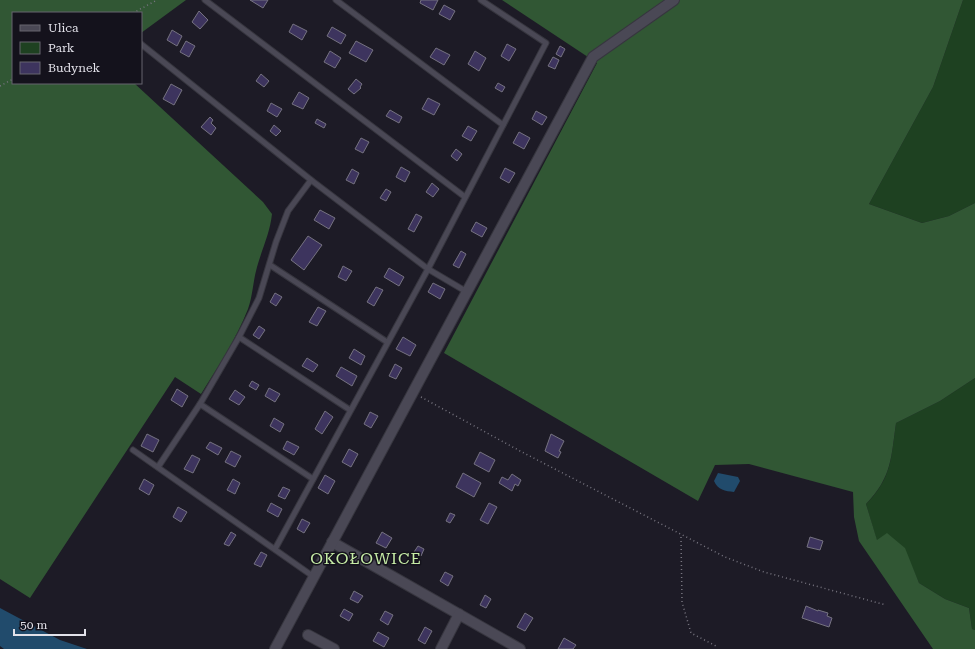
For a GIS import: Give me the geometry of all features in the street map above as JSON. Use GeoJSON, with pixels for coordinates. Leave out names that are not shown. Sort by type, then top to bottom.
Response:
{"type":"FeatureCollection","features":[{"type":"Feature","properties":{"kind":"street"},"geometry":{"type":"LineString","coordinates":[[275,649],[315,578],[332,542],[594,57],[674,0]]}},
{"type":"Feature","properties":{"kind":"street"},"geometry":{"type":"LineString","coordinates":[[332,542],[520,649]]}},
{"type":"Feature","properties":{"kind":"street"},"geometry":{"type":"LineString","coordinates":[[441,649],[459,614]]}},
{"type":"Feature","properties":{"kind":"street"},"geometry":{"type":"LineString","coordinates":[[308,635],[334,649]]}},
{"type":"Feature","properties":{"kind":"lane"},"geometry":{"type":"LineString","coordinates":[[205,0],[465,197]]}},
{"type":"Feature","properties":{"kind":"lane"},"geometry":{"type":"LineString","coordinates":[[336,0],[503,125]]}},
{"type":"Feature","properties":{"kind":"lane"},"geometry":{"type":"LineString","coordinates":[[275,549],[428,269],[546,43],[482,0]]}},
{"type":"Feature","properties":{"kind":"lane"},"geometry":{"type":"LineString","coordinates":[[142,45],[311,180],[428,269],[467,292]]}},
{"type":"Feature","properties":{"kind":"lane"},"geometry":{"type":"LineString","coordinates":[[158,467],[200,404],[239,338],[259,298],[276,242],[288,211],[311,180]]}},
{"type":"Feature","properties":{"kind":"lane"},"geometry":{"type":"LineString","coordinates":[[270,265],[387,342]]}},
{"type":"Feature","properties":{"kind":"lane"},"geometry":{"type":"LineString","coordinates":[[239,338],[350,410]]}},
{"type":"Feature","properties":{"kind":"lane"},"geometry":{"type":"LineString","coordinates":[[200,404],[313,480]]}},
{"type":"Feature","properties":{"kind":"lane"},"geometry":{"type":"LineString","coordinates":[[133,450],[315,578]]}},
{"type":"Feature","properties":{"kind":"path"},"geometry":{"type":"LineString","coordinates":[[135,12],[158,0]]}},
{"type":"Feature","properties":{"kind":"path"},"geometry":{"type":"LineString","coordinates":[[0,86],[12,80]]}},
{"type":"Feature","properties":{"kind":"path"},"geometry":{"type":"LineString","coordinates":[[413,393],[681,536],[725,557],[764,572],[886,605]]}},
{"type":"Feature","properties":{"kind":"path"},"geometry":{"type":"LineString","coordinates":[[681,536],[682,602],[691,633],[716,646]]}},
{"type":"Feature","properties":{"kind":"green space"},"geometry":{"type":"Polygon","coordinates":[[[0,0],[186,0],[142,32],[142,12],[12,12],[12,84],[135,84],[263,202],[272,214],[268,234],[259,260],[248,309],[232,342],[201,394],[175,377],[30,598],[0,579],[0,0]]]}},
{"type":"Feature","properties":{"kind":"green space"},"geometry":{"type":"Polygon","coordinates":[[[502,0],[963,0],[933,87],[869,204],[922,223],[949,216],[975,203],[975,378],[940,401],[896,423],[891,457],[886,476],[875,494],[866,504],[877,540],[887,533],[905,548],[919,583],[945,599],[969,608],[972,629],[975,630],[975,649],[933,649],[859,541],[854,517],[853,492],[749,464],[715,465],[698,501],[444,353],[597,63],[502,0]]]}},
{"type":"Feature","properties":{"kind":"green space"},"geometry":{"type":"Polygon","coordinates":[[[963,0],[975,0],[975,203],[949,216],[922,223],[869,204],[933,87],[963,0]]]}},
{"type":"Feature","properties":{"kind":"green space"},"geometry":{"type":"Polygon","coordinates":[[[975,378],[975,630],[972,629],[969,608],[945,599],[919,583],[904,548],[887,534],[877,541],[866,504],[875,494],[886,476],[891,457],[896,423],[940,401],[975,378]]]}},
{"type":"Feature","properties":{"kind":"water"},"geometry":{"type":"Polygon","coordinates":[[[718,473],[738,477],[740,481],[734,492],[725,490],[718,486],[714,481],[718,473]]]}},
{"type":"Feature","properties":{"kind":"water"},"geometry":{"type":"Polygon","coordinates":[[[0,608],[60,640],[87,649],[4,649],[0,646],[0,608]]]}},
{"type":"Feature","properties":{"kind":"building"},"geometry":{"type":"Polygon","coordinates":[[[250,0],[268,0],[263,8],[250,0]]]}},
{"type":"Feature","properties":{"kind":"building"},"geometry":{"type":"Polygon","coordinates":[[[421,0],[438,0],[433,10],[420,3],[421,0]]]}},
{"type":"Feature","properties":{"kind":"building"},"geometry":{"type":"Polygon","coordinates":[[[444,5],[455,11],[450,20],[439,14],[444,5]]]}},
{"type":"Feature","properties":{"kind":"building"},"geometry":{"type":"Polygon","coordinates":[[[199,11],[208,20],[200,29],[192,22],[199,11]]]}},
{"type":"Feature","properties":{"kind":"building"},"geometry":{"type":"Polygon","coordinates":[[[293,24],[307,31],[302,40],[289,32],[293,24]]]}},
{"type":"Feature","properties":{"kind":"building"},"geometry":{"type":"Polygon","coordinates":[[[332,27],[346,35],[341,44],[327,36],[332,27]]]}},
{"type":"Feature","properties":{"kind":"building"},"geometry":{"type":"Polygon","coordinates":[[[172,30],[182,36],[177,46],[167,40],[172,30]]]}},
{"type":"Feature","properties":{"kind":"building"},"geometry":{"type":"Polygon","coordinates":[[[186,41],[195,46],[189,57],[180,52],[186,41]]]}},
{"type":"Feature","properties":{"kind":"building"},"geometry":{"type":"Polygon","coordinates":[[[356,41],[373,50],[366,62],[349,53],[356,41]]]}},
{"type":"Feature","properties":{"kind":"building"},"geometry":{"type":"Polygon","coordinates":[[[507,44],[516,49],[509,61],[501,56],[507,44]]]}},
{"type":"Feature","properties":{"kind":"building"},"geometry":{"type":"Polygon","coordinates":[[[560,46],[565,49],[561,57],[556,54],[560,46]]]}},
{"type":"Feature","properties":{"kind":"building"},"geometry":{"type":"Polygon","coordinates":[[[436,48],[450,55],[444,65],[430,57],[436,48]]]}},
{"type":"Feature","properties":{"kind":"building"},"geometry":{"type":"Polygon","coordinates":[[[330,51],[341,58],[335,68],[324,62],[330,51]]]}},
{"type":"Feature","properties":{"kind":"building"},"geometry":{"type":"Polygon","coordinates":[[[475,51],[486,58],[479,71],[468,64],[475,51]]]}},
{"type":"Feature","properties":{"kind":"building"},"geometry":{"type":"Polygon","coordinates":[[[553,57],[559,60],[555,69],[548,66],[553,57]]]}},
{"type":"Feature","properties":{"kind":"building"},"geometry":{"type":"Polygon","coordinates":[[[261,74],[269,81],[264,87],[256,81],[261,74]]]}},
{"type":"Feature","properties":{"kind":"building"},"geometry":{"type":"Polygon","coordinates":[[[356,79],[362,84],[360,87],[361,88],[354,94],[348,89],[356,79]]]}},
{"type":"Feature","properties":{"kind":"building"},"geometry":{"type":"Polygon","coordinates":[[[498,83],[505,87],[502,92],[495,88],[498,83]]]}},
{"type":"Feature","properties":{"kind":"building"},"geometry":{"type":"Polygon","coordinates":[[[171,84],[182,90],[174,105],[163,99],[171,84]]]}},
{"type":"Feature","properties":{"kind":"building"},"geometry":{"type":"Polygon","coordinates":[[[299,92],[309,98],[303,109],[292,104],[299,92]]]}},
{"type":"Feature","properties":{"kind":"building"},"geometry":{"type":"Polygon","coordinates":[[[428,98],[440,104],[434,115],[422,109],[428,98]]]}},
{"type":"Feature","properties":{"kind":"building"},"geometry":{"type":"Polygon","coordinates":[[[271,103],[282,109],[277,117],[267,111],[271,103]]]}},
{"type":"Feature","properties":{"kind":"building"},"geometry":{"type":"Polygon","coordinates":[[[390,110],[402,117],[399,123],[386,116],[390,110]]]}},
{"type":"Feature","properties":{"kind":"building"},"geometry":{"type":"Polygon","coordinates":[[[536,111],[547,117],[542,125],[532,119],[536,111]]]}},
{"type":"Feature","properties":{"kind":"building"},"geometry":{"type":"Polygon","coordinates":[[[210,117],[213,120],[211,123],[216,128],[211,135],[201,127],[210,117]]]}},
{"type":"Feature","properties":{"kind":"building"},"geometry":{"type":"Polygon","coordinates":[[[317,119],[326,124],[324,128],[315,123],[317,119]]]}},
{"type":"Feature","properties":{"kind":"building"},"geometry":{"type":"Polygon","coordinates":[[[274,125],[281,131],[276,136],[270,131],[274,125]]]}},
{"type":"Feature","properties":{"kind":"building"},"geometry":{"type":"Polygon","coordinates":[[[468,126],[477,131],[471,141],[462,136],[468,126]]]}},
{"type":"Feature","properties":{"kind":"building"},"geometry":{"type":"Polygon","coordinates":[[[519,132],[530,138],[524,149],[513,143],[519,132]]]}},
{"type":"Feature","properties":{"kind":"building"},"geometry":{"type":"Polygon","coordinates":[[[361,138],[369,142],[363,153],[355,149],[361,138]]]}},
{"type":"Feature","properties":{"kind":"building"},"geometry":{"type":"Polygon","coordinates":[[[456,149],[462,154],[457,161],[451,156],[456,149]]]}},
{"type":"Feature","properties":{"kind":"building"},"geometry":{"type":"Polygon","coordinates":[[[401,167],[410,172],[405,182],[396,177],[401,167]]]}},
{"type":"Feature","properties":{"kind":"building"},"geometry":{"type":"Polygon","coordinates":[[[505,168],[515,173],[509,183],[500,178],[505,168]]]}},
{"type":"Feature","properties":{"kind":"building"},"geometry":{"type":"Polygon","coordinates":[[[352,169],[359,173],[354,184],[346,180],[352,169]]]}},
{"type":"Feature","properties":{"kind":"building"},"geometry":{"type":"Polygon","coordinates":[[[432,183],[439,189],[433,197],[426,192],[432,183]]]}},
{"type":"Feature","properties":{"kind":"building"},"geometry":{"type":"Polygon","coordinates":[[[386,189],[391,192],[386,201],[380,198],[386,189]]]}},
{"type":"Feature","properties":{"kind":"building"},"geometry":{"type":"Polygon","coordinates":[[[320,210],[335,218],[329,229],[314,220],[320,210]]]}},
{"type":"Feature","properties":{"kind":"building"},"geometry":{"type":"Polygon","coordinates":[[[416,214],[422,217],[414,232],[408,229],[416,214]]]}},
{"type":"Feature","properties":{"kind":"building"},"geometry":{"type":"Polygon","coordinates":[[[476,222],[487,228],[482,237],[471,231],[476,222]]]}},
{"type":"Feature","properties":{"kind":"building"},"geometry":{"type":"Polygon","coordinates":[[[308,236],[322,245],[304,270],[291,260],[308,236]]]}},
{"type":"Feature","properties":{"kind":"building"},"geometry":{"type":"Polygon","coordinates":[[[461,251],[466,254],[459,268],[453,265],[461,251]]]}},
{"type":"Feature","properties":{"kind":"building"},"geometry":{"type":"Polygon","coordinates":[[[343,266],[352,271],[346,281],[338,277],[343,266]]]}},
{"type":"Feature","properties":{"kind":"building"},"geometry":{"type":"Polygon","coordinates":[[[389,268],[404,277],[399,286],[384,277],[389,268]]]}},
{"type":"Feature","properties":{"kind":"building"},"geometry":{"type":"Polygon","coordinates":[[[433,283],[445,289],[440,299],[428,292],[433,283]]]}},
{"type":"Feature","properties":{"kind":"building"},"geometry":{"type":"Polygon","coordinates":[[[376,287],[383,290],[374,306],[367,302],[376,287]]]}},
{"type":"Feature","properties":{"kind":"building"},"geometry":{"type":"Polygon","coordinates":[[[275,293],[282,297],[276,306],[270,302],[275,293]]]}},
{"type":"Feature","properties":{"kind":"building"},"geometry":{"type":"Polygon","coordinates":[[[318,307],[326,311],[317,326],[309,322],[318,307]]]}},
{"type":"Feature","properties":{"kind":"building"},"geometry":{"type":"Polygon","coordinates":[[[259,326],[265,330],[259,339],[253,335],[259,326]]]}},
{"type":"Feature","properties":{"kind":"building"},"geometry":{"type":"Polygon","coordinates":[[[403,337],[416,345],[410,356],[396,349],[403,337]]]}},
{"type":"Feature","properties":{"kind":"building"},"geometry":{"type":"Polygon","coordinates":[[[354,349],[365,356],[361,365],[349,358],[354,349]]]}},
{"type":"Feature","properties":{"kind":"building"},"geometry":{"type":"Polygon","coordinates":[[[307,358],[318,365],[313,372],[302,366],[307,358]]]}},
{"type":"Feature","properties":{"kind":"building"},"geometry":{"type":"Polygon","coordinates":[[[395,364],[402,368],[396,379],[389,376],[395,364]]]}},
{"type":"Feature","properties":{"kind":"building"},"geometry":{"type":"Polygon","coordinates":[[[341,367],[357,376],[352,386],[336,376],[341,367]]]}},
{"type":"Feature","properties":{"kind":"building"},"geometry":{"type":"Polygon","coordinates":[[[252,381],[259,385],[256,390],[249,386],[252,381]]]}},
{"type":"Feature","properties":{"kind":"building"},"geometry":{"type":"Polygon","coordinates":[[[269,388],[280,394],[275,402],[265,396],[269,388]]]}},
{"type":"Feature","properties":{"kind":"building"},"geometry":{"type":"Polygon","coordinates":[[[177,389],[188,396],[182,407],[171,400],[177,389]]]}},
{"type":"Feature","properties":{"kind":"building"},"geometry":{"type":"Polygon","coordinates":[[[235,390],[245,397],[239,405],[229,399],[235,390]]]}},
{"type":"Feature","properties":{"kind":"building"},"geometry":{"type":"Polygon","coordinates":[[[325,411],[333,417],[322,434],[315,429],[325,411]]]}},
{"type":"Feature","properties":{"kind":"building"},"geometry":{"type":"Polygon","coordinates":[[[370,412],[378,416],[371,428],[364,424],[370,412]]]}},
{"type":"Feature","properties":{"kind":"building"},"geometry":{"type":"Polygon","coordinates":[[[274,418],[284,424],[280,432],[270,426],[274,418]]]}},
{"type":"Feature","properties":{"kind":"building"},"geometry":{"type":"Polygon","coordinates":[[[147,434],[159,440],[153,452],[141,446],[147,434]]]}},
{"type":"Feature","properties":{"kind":"building"},"geometry":{"type":"Polygon","coordinates":[[[551,434],[564,441],[559,451],[561,452],[558,458],[545,451],[551,434]]]}},
{"type":"Feature","properties":{"kind":"building"},"geometry":{"type":"Polygon","coordinates":[[[287,441],[299,447],[294,455],[283,449],[287,441]]]}},
{"type":"Feature","properties":{"kind":"building"},"geometry":{"type":"Polygon","coordinates":[[[210,442],[222,448],[218,455],[206,448],[210,442]]]}},
{"type":"Feature","properties":{"kind":"building"},"geometry":{"type":"Polygon","coordinates":[[[349,449],[358,454],[351,467],[342,462],[349,449]]]}},
{"type":"Feature","properties":{"kind":"building"},"geometry":{"type":"Polygon","coordinates":[[[231,451],[241,456],[235,467],[225,462],[231,451]]]}},
{"type":"Feature","properties":{"kind":"building"},"geometry":{"type":"Polygon","coordinates":[[[480,452],[495,460],[489,472],[474,464],[480,452]]]}},
{"type":"Feature","properties":{"kind":"building"},"geometry":{"type":"Polygon","coordinates":[[[192,455],[200,459],[193,473],[184,469],[192,455]]]}},
{"type":"Feature","properties":{"kind":"building"},"geometry":{"type":"Polygon","coordinates":[[[463,473],[481,483],[474,497],[456,487],[463,473]]]}},
{"type":"Feature","properties":{"kind":"building"},"geometry":{"type":"Polygon","coordinates":[[[512,474],[521,480],[518,486],[515,484],[512,491],[499,483],[502,477],[508,480],[512,474]]]}},
{"type":"Feature","properties":{"kind":"building"},"geometry":{"type":"Polygon","coordinates":[[[325,475],[335,481],[328,494],[318,488],[325,475]]]}},
{"type":"Feature","properties":{"kind":"building"},"geometry":{"type":"Polygon","coordinates":[[[144,479],[154,485],[149,495],[139,489],[144,479]]]}},
{"type":"Feature","properties":{"kind":"building"},"geometry":{"type":"Polygon","coordinates":[[[233,479],[240,483],[235,494],[227,490],[233,479]]]}},
{"type":"Feature","properties":{"kind":"building"},"geometry":{"type":"Polygon","coordinates":[[[283,487],[290,490],[285,499],[278,496],[283,487]]]}},
{"type":"Feature","properties":{"kind":"building"},"geometry":{"type":"Polygon","coordinates":[[[271,503],[282,509],[278,517],[267,511],[271,503]]]}},
{"type":"Feature","properties":{"kind":"building"},"geometry":{"type":"Polygon","coordinates":[[[489,503],[497,507],[488,524],[480,520],[489,503]]]}},
{"type":"Feature","properties":{"kind":"building"},"geometry":{"type":"Polygon","coordinates":[[[178,507],[187,512],[181,522],[173,517],[178,507]]]}},
{"type":"Feature","properties":{"kind":"building"},"geometry":{"type":"Polygon","coordinates":[[[450,513],[455,515],[450,523],[446,521],[450,513]]]}},
{"type":"Feature","properties":{"kind":"building"},"geometry":{"type":"Polygon","coordinates":[[[302,519],[310,523],[304,533],[297,529],[302,519]]]}},
{"type":"Feature","properties":{"kind":"building"},"geometry":{"type":"Polygon","coordinates":[[[231,532],[236,535],[229,546],[224,544],[231,532]]]}},
{"type":"Feature","properties":{"kind":"building"},"geometry":{"type":"Polygon","coordinates":[[[382,532],[392,538],[386,548],[376,543],[382,532]]]}},
{"type":"Feature","properties":{"kind":"building"},"geometry":{"type":"Polygon","coordinates":[[[810,537],[823,541],[820,550],[807,547],[810,537]]]}},
{"type":"Feature","properties":{"kind":"building"},"geometry":{"type":"Polygon","coordinates":[[[418,546],[424,549],[421,556],[414,552],[418,546]]]}},
{"type":"Feature","properties":{"kind":"building"},"geometry":{"type":"Polygon","coordinates":[[[261,552],[267,555],[261,567],[254,564],[261,552]]]}},
{"type":"Feature","properties":{"kind":"building"},"geometry":{"type":"Polygon","coordinates":[[[445,572],[453,576],[448,586],[440,581],[445,572]]]}},
{"type":"Feature","properties":{"kind":"building"},"geometry":{"type":"Polygon","coordinates":[[[354,591],[363,596],[358,603],[350,599],[354,591]]]}},
{"type":"Feature","properties":{"kind":"building"},"geometry":{"type":"Polygon","coordinates":[[[485,595],[491,599],[486,608],[480,605],[485,595]]]}},
{"type":"Feature","properties":{"kind":"building"},"geometry":{"type":"Polygon","coordinates":[[[806,606],[828,613],[827,616],[832,618],[829,627],[802,618],[806,606]]]}},
{"type":"Feature","properties":{"kind":"building"},"geometry":{"type":"Polygon","coordinates":[[[344,609],[353,614],[349,621],[340,616],[344,609]]]}},
{"type":"Feature","properties":{"kind":"building"},"geometry":{"type":"Polygon","coordinates":[[[385,611],[393,615],[388,625],[380,620],[385,611]]]}},
{"type":"Feature","properties":{"kind":"building"},"geometry":{"type":"Polygon","coordinates":[[[525,613],[533,618],[525,631],[517,627],[525,613]]]}},
{"type":"Feature","properties":{"kind":"building"},"geometry":{"type":"Polygon","coordinates":[[[425,627],[432,631],[425,644],[418,640],[425,627]]]}},
{"type":"Feature","properties":{"kind":"building"},"geometry":{"type":"Polygon","coordinates":[[[378,632],[389,638],[384,647],[373,641],[378,632]]]}},
{"type":"Feature","properties":{"kind":"building"},"geometry":{"type":"Polygon","coordinates":[[[564,638],[576,645],[573,649],[558,649],[564,638]]]}},
{"type":"Feature","properties":{"kind":"district","name":"OKOŁOWICE"},"geometry":{"type":"Point","coordinates":[366,558]}}]}
